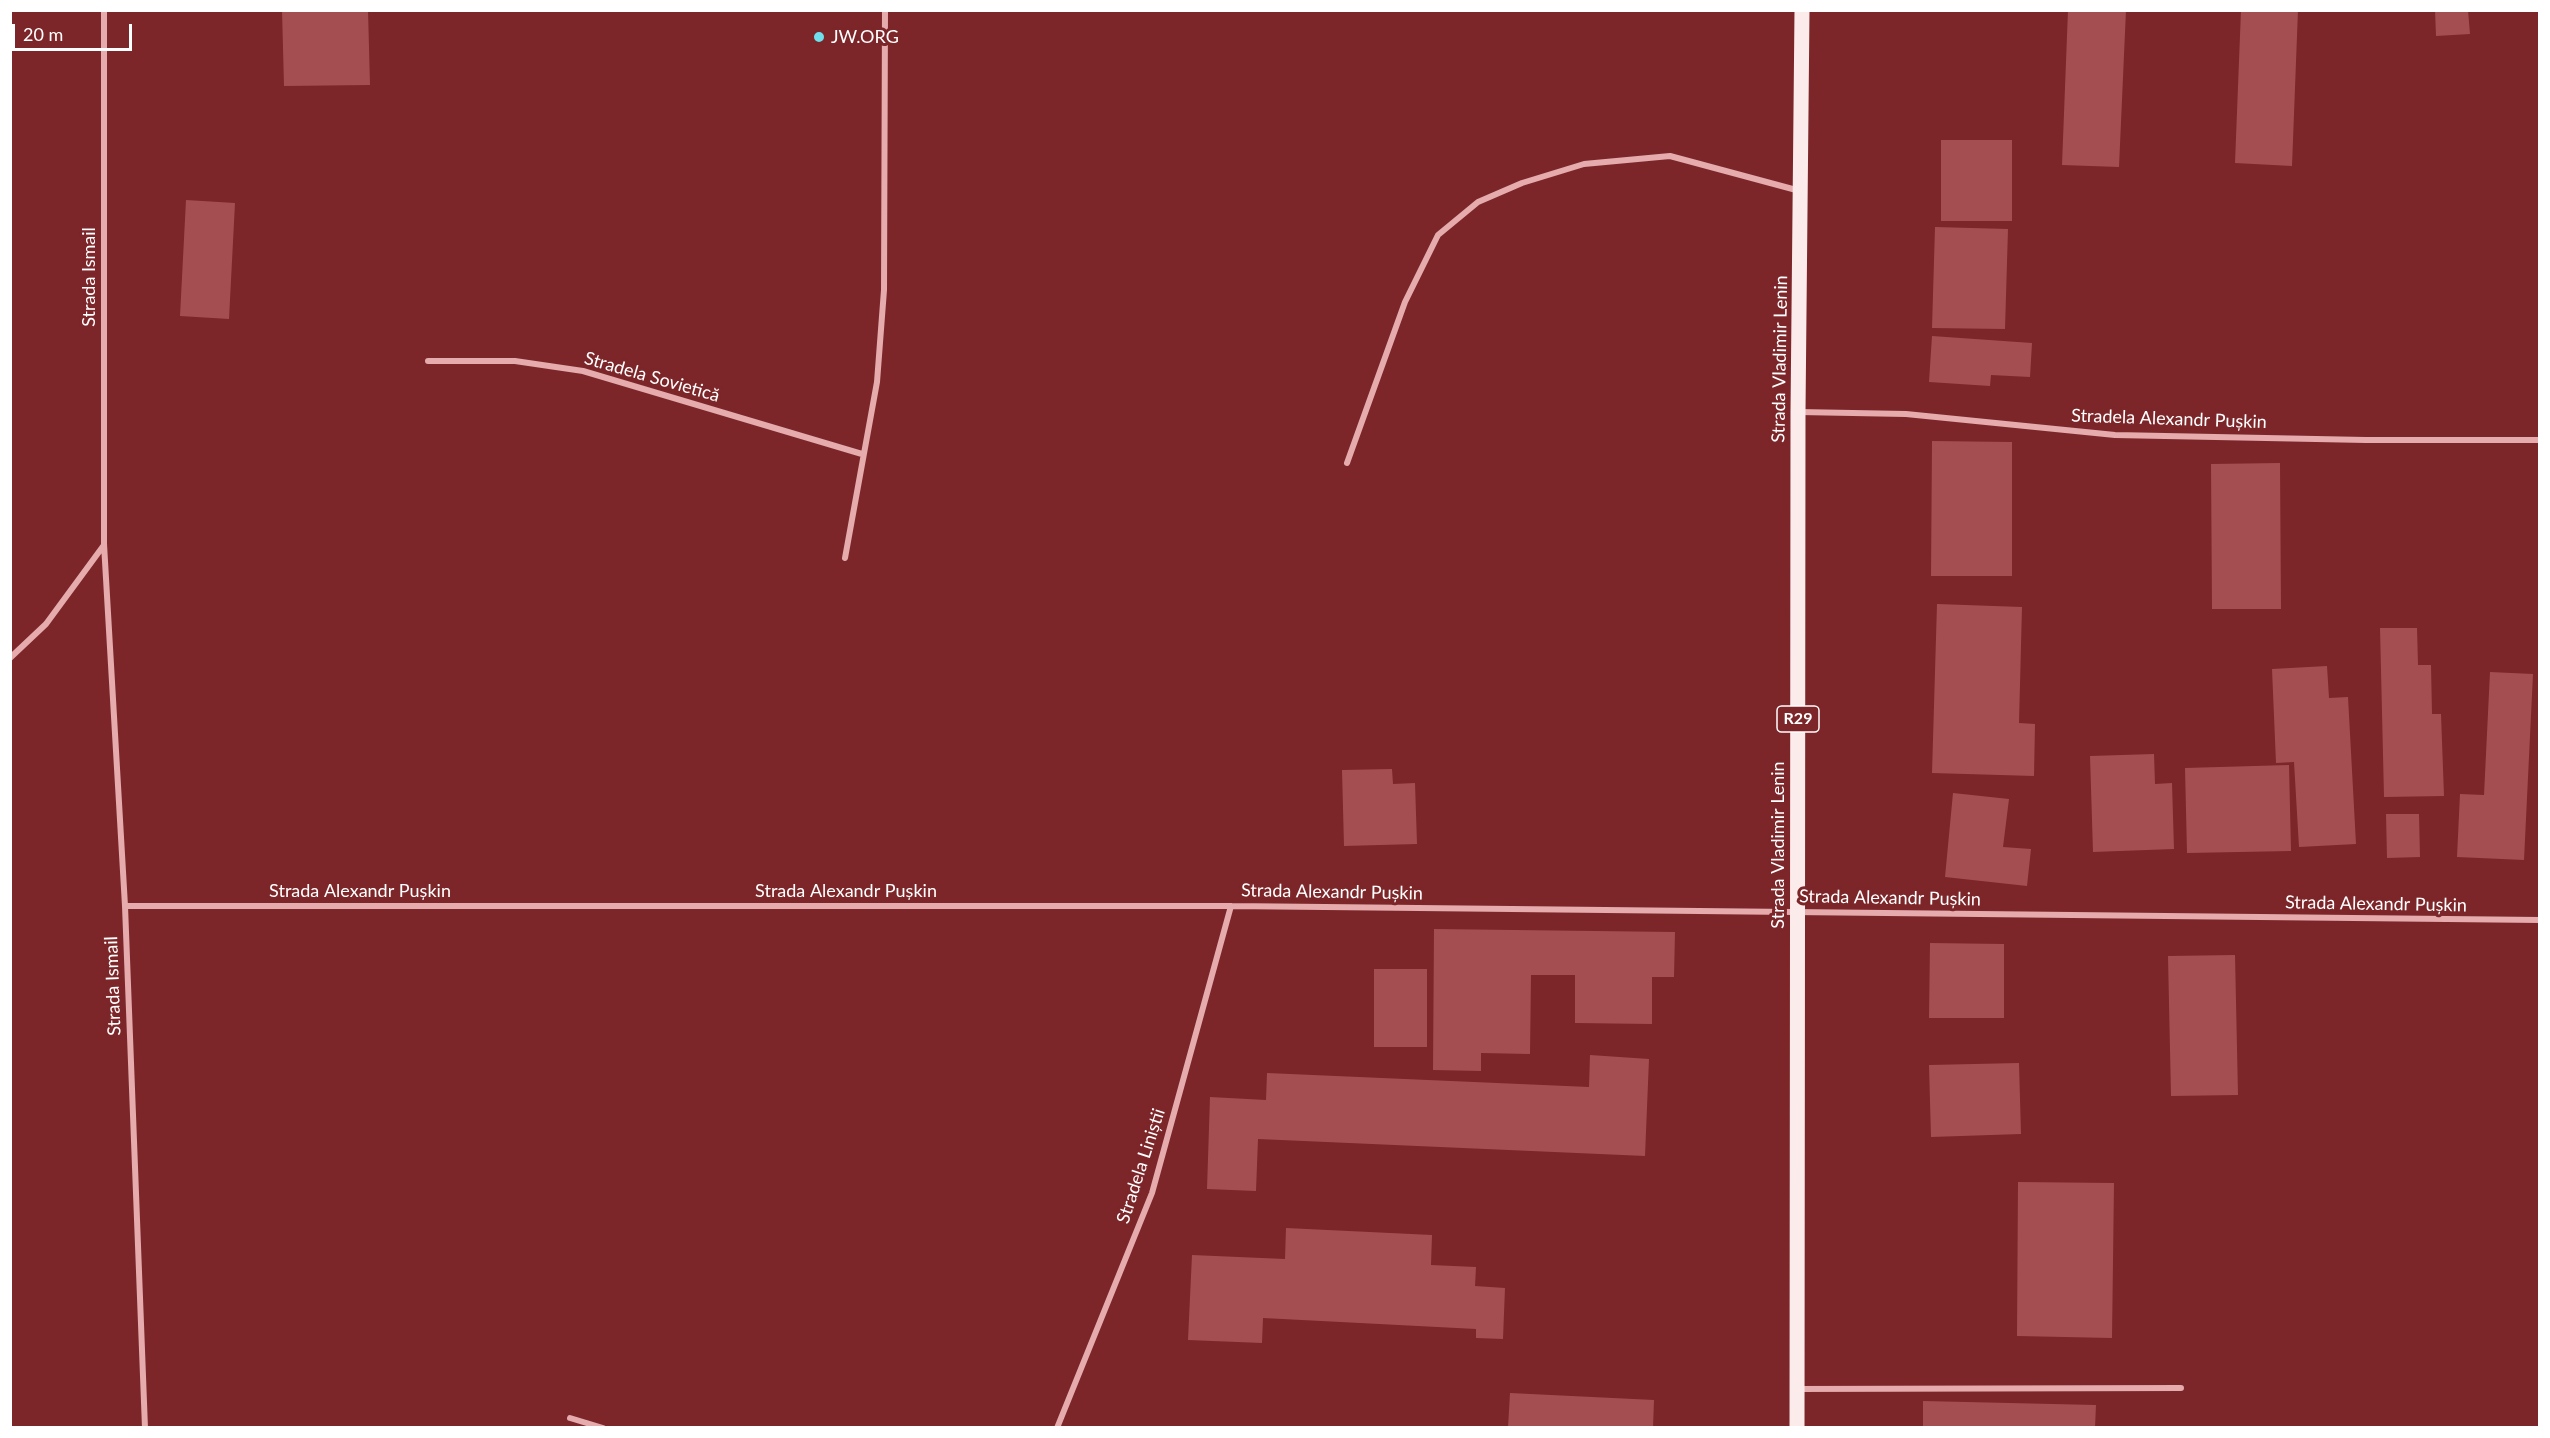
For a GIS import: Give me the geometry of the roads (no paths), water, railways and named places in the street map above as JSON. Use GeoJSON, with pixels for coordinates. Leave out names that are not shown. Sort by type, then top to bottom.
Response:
{"type":"FeatureCollection","features":[{"type":"Feature","properties":{"kind":"main road","name":"Strada Vladimir Lenin"},"geometry":{"type":"LineString","coordinates":[[1797,1428],[1798,412],[1802,10]]}},
{"type":"Feature","properties":{"kind":"street","name":"Strada Ismail"},"geometry":{"type":"LineString","coordinates":[[104,10],[104,544],[125,906],[145,1428]]}},
{"type":"Feature","properties":{"kind":"street"},"geometry":{"type":"LineString","coordinates":[[845,558],[862,454],[878,382],[884,290],[885,10]]}},
{"type":"Feature","properties":{"kind":"street"},"geometry":{"type":"LineString","coordinates":[[1347,464],[1405,302],[1433,244],[1438,235],[1478,202],[1522,183],[1584,164],[1670,156],[1801,192]]}},
{"type":"Feature","properties":{"kind":"street","name":"Stradela Sovietică"},"geometry":{"type":"LineString","coordinates":[[428,361],[515,361],[583,371],[862,454]]}},
{"type":"Feature","properties":{"kind":"street","name":"Stradela Alexandr Pușkin"},"geometry":{"type":"LineString","coordinates":[[1798,412],[1906,414],[2115,435],[2366,440],[2540,440]]}},
{"type":"Feature","properties":{"kind":"street"},"geometry":{"type":"LineString","coordinates":[[10,658],[46,624],[104,544]]}},
{"type":"Feature","properties":{"kind":"street","name":"Strada Alexandr Pușkin"},"geometry":{"type":"LineString","coordinates":[[125,906],[1231,906],[2540,920]]}},
{"type":"Feature","properties":{"kind":"street","name":"Stradela Liniștii"},"geometry":{"type":"LineString","coordinates":[[1057,1428],[1152,1193],[1231,906]]}},
{"type":"Feature","properties":{"kind":"street"},"geometry":{"type":"LineString","coordinates":[[1797,1389],[2181,1388]]}},
{"type":"Feature","properties":{"kind":"street"},"geometry":{"type":"LineString","coordinates":[[570,1418],[603,1428]]}},
{"type":"Feature","properties":{"kind":"place","name":"JW.ORG"},"geometry":{"type":"Point","coordinates":[819,37]}}]}
